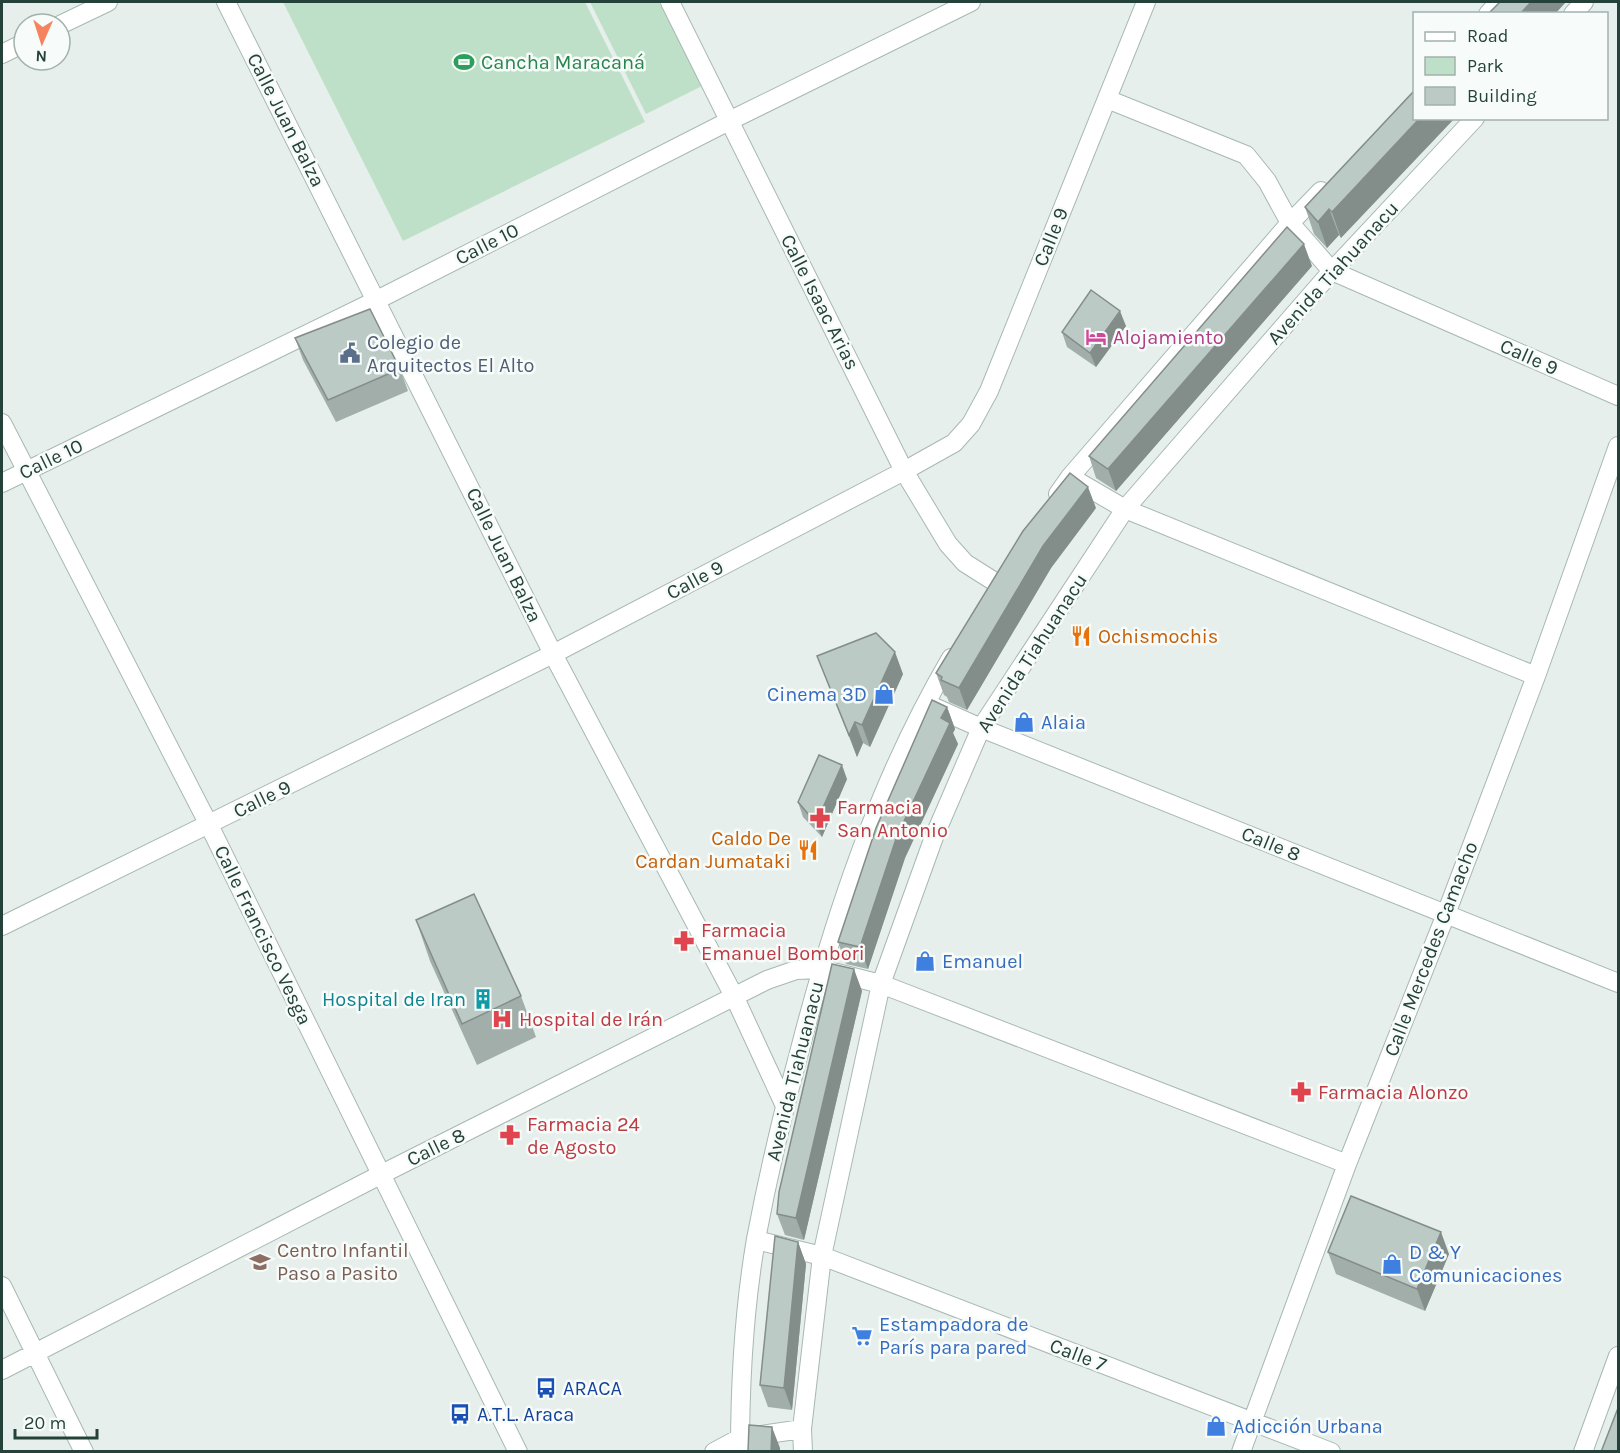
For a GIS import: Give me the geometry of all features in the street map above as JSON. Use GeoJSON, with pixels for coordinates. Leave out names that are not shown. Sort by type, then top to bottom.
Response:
{"type":"FeatureCollection","features":[{"type":"Feature","properties":{"kind":"street"},"geometry":{"type":"LineString","coordinates":[[72,19],[108,2]]}},
{"type":"Feature","properties":{"kind":"street","name":"Calle Juan Balza"},"geometry":{"type":"LineString","coordinates":[[226,2],[553,654],[735,998],[785,1106]]}},
{"type":"Feature","properties":{"kind":"street","name":"Calle Isaac Arias"},"geometry":{"type":"LineString","coordinates":[[670,2],[904,471],[948,544],[965,563],[995,582]]}},
{"type":"Feature","properties":{"kind":"street","name":"Calle 10"},"geometry":{"type":"LineString","coordinates":[[2,483],[377,300],[729,121],[971,2]]}},
{"type":"Feature","properties":{"kind":"street","name":"Calle 9"},"geometry":{"type":"LineString","coordinates":[[2,926],[553,654],[954,443],[971,424],[988,391],[1146,2]]}},
{"type":"Feature","properties":{"kind":"street","name":"Calle 9"},"geometry":{"type":"LineString","coordinates":[[1107,99],[1246,155],[1267,181],[1290,223],[1332,271],[1618,396]]}},
{"type":"Feature","properties":{"kind":"street","name":"Avenida Tiahuanacu"},"geometry":{"type":"LineString","coordinates":[[802,1452],[802,1429],[822,1256],[881,984],[934,837],[981,728],[1125,510],[1332,271],[1472,120]]}},
{"type":"Feature","properties":{"kind":"street"},"geometry":{"type":"LineString","coordinates":[[1049,506],[1070,477],[1290,223],[1329,182]]}},
{"type":"Feature","properties":{"kind":"street","name":"Calle Francisco Vesga"},"geometry":{"type":"LineString","coordinates":[[2,423],[209,825],[518,1452]]}},
{"type":"Feature","properties":{"kind":"street","name":"Calle Mercedes Camacho"},"geometry":{"type":"LineString","coordinates":[[1241,1452],[1347,1164],[1446,914],[1536,676],[1618,446]]}},
{"type":"Feature","properties":{"kind":"street"},"geometry":{"type":"LineString","coordinates":[[1070,477],[1125,510],[1536,676]]}},
{"type":"Feature","properties":{"kind":"street","name":"Avenida Tiahuanacu"},"geometry":{"type":"LineString","coordinates":[[740,1445],[743,1346],[756,1240],[785,1106],[820,969],[872,819],[924,703],[960,642]]}},
{"type":"Feature","properties":{"kind":"street","name":"Calle 8"},"geometry":{"type":"LineString","coordinates":[[924,703],[981,728],[1618,983]]}},
{"type":"Feature","properties":{"kind":"street","name":"Calle 8"},"geometry":{"type":"LineString","coordinates":[[2,1370],[382,1174],[767,980],[796,970],[820,969],[881,984],[1347,1164]]}},
{"type":"Feature","properties":{"kind":"street","name":"Calle 7"},"geometry":{"type":"LineString","coordinates":[[756,1240],[822,1256],[1331,1452]]}},
{"type":"Feature","properties":{"kind":"street"},"geometry":{"type":"LineString","coordinates":[[2,1286],[84,1452]]}},
{"type":"Feature","properties":{"kind":"street"},"geometry":{"type":"LineString","coordinates":[[1583,1452],[1618,1356]]}},
{"type":"Feature","properties":{"kind":"street"},"geometry":{"type":"LineString","coordinates":[[714,1452],[802,1429]]}},
{"type":"Feature","properties":{"kind":"green space","name":"Cancha Maracaná"},"geometry":{"type":"Polygon","coordinates":[[[283,2],[585,2],[645,122],[403,241],[283,2]]]}},
{"type":"Feature","properties":{"kind":"green space"},"geometry":{"type":"Polygon","coordinates":[[[590,2],[659,2],[702,86],[646,114],[590,2]]]}},
{"type":"Feature","properties":{"kind":"building"},"geometry":{"type":"Polygon","coordinates":[[[1500,2],[1531,2],[1522,12],[1490,12],[1500,2]]]}},
{"type":"Feature","properties":{"kind":"building"},"geometry":{"type":"Polygon","coordinates":[[[1413,92],[1413,120],[1418,120],[1332,212],[1329,209],[1318,222],[1305,207],[1413,92]]]}},
{"type":"Feature","properties":{"kind":"building"},"geometry":{"type":"Polygon","coordinates":[[[1287,227],[1304,244],[1108,469],[1089,456],[1287,227]]]}},
{"type":"Feature","properties":{"kind":"building"},"geometry":{"type":"Polygon","coordinates":[[[1091,290],[1120,311],[1090,353],[1062,332],[1091,290]]]}},
{"type":"Feature","properties":{"kind":"building","name":"Colegio de Arquitectos El Alto"},"geometry":{"type":"Polygon","coordinates":[[[370,309],[400,369],[328,400],[295,338],[370,309]]]}},
{"type":"Feature","properties":{"kind":"building"},"geometry":{"type":"Polygon","coordinates":[[[1070,473],[1088,487],[1043,546],[959,688],[941,680],[942,677],[936,673],[1023,531],[1070,473]]]}},
{"type":"Feature","properties":{"kind":"building"},"geometry":{"type":"Polygon","coordinates":[[[876,633],[895,652],[862,725],[855,722],[849,735],[817,656],[876,633]]]}},
{"type":"Feature","properties":{"kind":"building"},"geometry":{"type":"Polygon","coordinates":[[[932,700],[947,707],[941,718],[950,723],[897,836],[860,947],[838,942],[876,828],[932,700]]]}},
{"type":"Feature","properties":{"kind":"building"},"geometry":{"type":"Polygon","coordinates":[[[819,755],[842,765],[816,823],[798,802],[819,755]]]}},
{"type":"Feature","properties":{"kind":"building"},"geometry":{"type":"Polygon","coordinates":[[[474,894],[521,996],[462,1024],[416,920],[474,894]]]}},
{"type":"Feature","properties":{"kind":"building"},"geometry":{"type":"Polygon","coordinates":[[[832,964],[854,969],[796,1218],[777,1214],[779,1192],[832,964]]]}},
{"type":"Feature","properties":{"kind":"building"},"geometry":{"type":"Polygon","coordinates":[[[1351,1196],[1441,1232],[1417,1289],[1328,1252],[1351,1196]]]}},
{"type":"Feature","properties":{"kind":"building"},"geometry":{"type":"Polygon","coordinates":[[[775,1236],[798,1242],[784,1388],[760,1385],[775,1236]]]}},
{"type":"Feature","properties":{"kind":"building"},"geometry":{"type":"Polygon","coordinates":[[[1618,1408],[1618,1452],[1601,1452],[1618,1408]]]}},
{"type":"Feature","properties":{"kind":"building"},"geometry":{"type":"Polygon","coordinates":[[[749,1425],[772,1427],[771,1452],[748,1452],[749,1425]]]}},
{"type":"Feature","properties":{"kind":"place","name":"Cancha Maracaná"},"geometry":{"type":"Point","coordinates":[464,62]}},
{"type":"Feature","properties":{"kind":"place","name":"Alojamiento"},"geometry":{"type":"Point","coordinates":[1096,337]}},
{"type":"Feature","properties":{"kind":"place","name":"Colegio de Arquitectos El Alto"},"geometry":{"type":"Point","coordinates":[350,353]}},
{"type":"Feature","properties":{"kind":"place","name":"Ochismochis"},"geometry":{"type":"Point","coordinates":[1081,636]}},
{"type":"Feature","properties":{"kind":"place","name":"Cinema 3D"},"geometry":{"type":"Point","coordinates":[884,694]}},
{"type":"Feature","properties":{"kind":"place","name":"Alaia"},"geometry":{"type":"Point","coordinates":[1024,722]}},
{"type":"Feature","properties":{"kind":"place","name":"Farmacia San Antonio"},"geometry":{"type":"Point","coordinates":[820,818]}},
{"type":"Feature","properties":{"kind":"place","name":"Caldo De Cardan Jumataki"},"geometry":{"type":"Point","coordinates":[808,850]}},
{"type":"Feature","properties":{"kind":"place","name":"Farmacia Emanuel Bombori"},"geometry":{"type":"Point","coordinates":[684,941]}},
{"type":"Feature","properties":{"kind":"place","name":"Emanuel"},"geometry":{"type":"Point","coordinates":[925,961]}},
{"type":"Feature","properties":{"kind":"place","name":"Hospital de Iran"},"geometry":{"type":"Point","coordinates":[483,999]}},
{"type":"Feature","properties":{"kind":"place","name":"Hospital de Irán"},"geometry":{"type":"Point","coordinates":[502,1019]}},
{"type":"Feature","properties":{"kind":"place","name":"Farmacia Alonzo"},"geometry":{"type":"Point","coordinates":[1301,1092]}},
{"type":"Feature","properties":{"kind":"place","name":"Farmacia 24 de Agosto"},"geometry":{"type":"Point","coordinates":[510,1135]}},
{"type":"Feature","properties":{"kind":"place","name":"Centro Infantil Paso a Pasito"},"geometry":{"type":"Point","coordinates":[260,1262]}},
{"type":"Feature","properties":{"kind":"place","name":"D & Y Comunicaciones"},"geometry":{"type":"Point","coordinates":[1392,1264]}},
{"type":"Feature","properties":{"kind":"place","name":"Estampadora de París para pared"},"geometry":{"type":"Point","coordinates":[862,1336]}},
{"type":"Feature","properties":{"kind":"place","name":"ARACA"},"geometry":{"type":"Point","coordinates":[546,1388]}},
{"type":"Feature","properties":{"kind":"place","name":"A.T.L. Araca"},"geometry":{"type":"Point","coordinates":[460,1414]}},
{"type":"Feature","properties":{"kind":"place","name":"Adicción Urbana"},"geometry":{"type":"Point","coordinates":[1216,1426]}}]}
